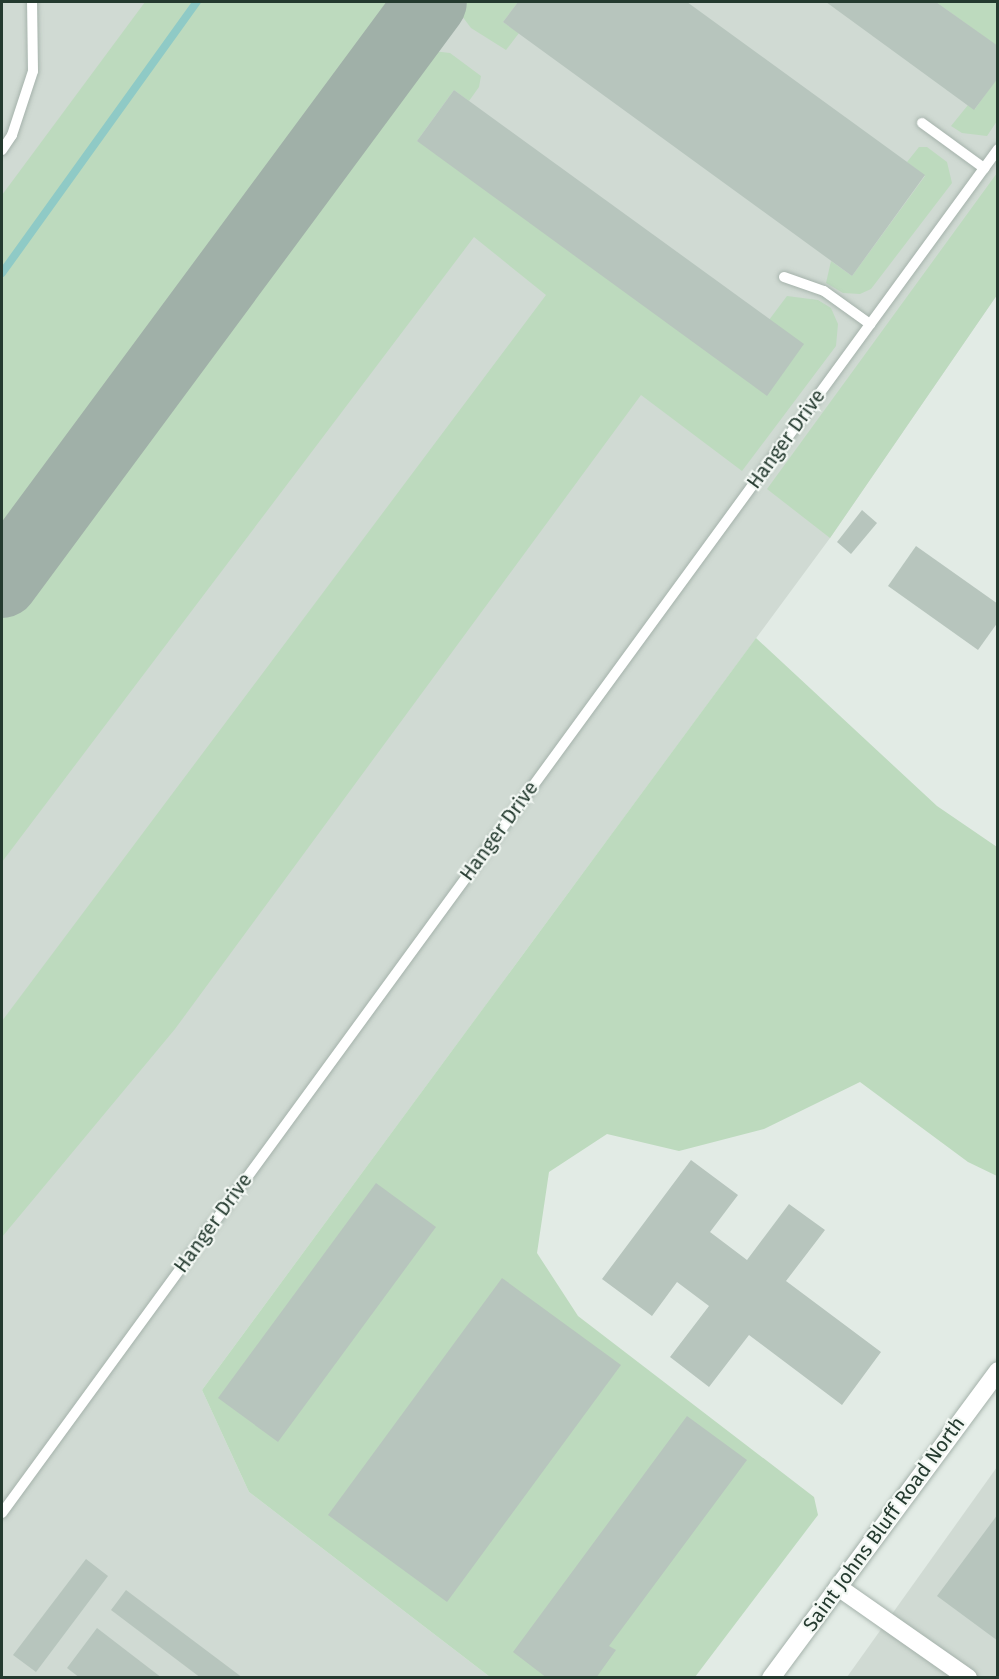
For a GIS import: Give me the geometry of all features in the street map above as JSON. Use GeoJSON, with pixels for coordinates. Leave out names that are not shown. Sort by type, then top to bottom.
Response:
{"type":"FeatureCollection","features":[{"type":"Feature","properties":{"kind":"main road","name":"Saint Johns Bluff Road North"},"geometry":{"type":"LineString","coordinates":[[771,1677],[998,1371]]}},
{"type":"Feature","properties":{"kind":"main road"},"geometry":{"type":"LineString","coordinates":[[838,1587],[968,1677]]}},
{"type":"Feature","properties":{"kind":"lane"},"geometry":{"type":"LineString","coordinates":[[2,150],[12,135],[33,71],[32,2]]}},
{"type":"Feature","properties":{"kind":"lane"},"geometry":{"type":"LineString","coordinates":[[922,123],[984,168]]}},
{"type":"Feature","properties":{"kind":"lane","name":"Hanger Drive"},"geometry":{"type":"LineString","coordinates":[[2,1513],[998,149]]}},
{"type":"Feature","properties":{"kind":"lane"},"geometry":{"type":"LineString","coordinates":[[784,277],[824,291],[870,324]]}},
{"type":"Feature","properties":{"kind":"shaded area"},"geometry":{"type":"Polygon","coordinates":[[[2,2],[997,2],[997,295],[830,538],[202,1390],[249,1492],[490,1677],[2,1678],[2,2]]]}},
{"type":"Feature","properties":{"kind":"shaded area"},"geometry":{"type":"Polygon","coordinates":[[[997,1467],[997,1677],[847,1677],[997,1467]]]}},
{"type":"Feature","properties":{"kind":"green space"},"geometry":{"type":"Polygon","coordinates":[[[145,2],[404,2],[2,540],[2,195],[145,2]]]}},
{"type":"Feature","properties":{"kind":"green space"},"geometry":{"type":"Polygon","coordinates":[[[462,2],[518,2],[503,22],[519,33],[506,50],[471,28],[462,16],[462,2]]]}},
{"type":"Feature","properties":{"kind":"green space"},"geometry":{"type":"Polygon","coordinates":[[[936,2],[997,2],[997,46],[936,2]]]}},
{"type":"Feature","properties":{"kind":"green space"},"geometry":{"type":"Polygon","coordinates":[[[433,51],[450,53],[481,76],[479,87],[469,101],[454,90],[417,141],[769,320],[787,296],[818,300],[831,308],[838,324],[836,346],[742,471],[641,395],[175,1029],[2,1237],[2,1021],[546,295],[474,237],[2,862],[2,610],[412,60],[433,51]]]}},
{"type":"Feature","properties":{"kind":"green space"},"geometry":{"type":"Polygon","coordinates":[[[997,78],[997,121],[987,136],[962,133],[951,126],[968,105],[975,109],[997,78]]]}},
{"type":"Feature","properties":{"kind":"green space"},"geometry":{"type":"Polygon","coordinates":[[[919,147],[927,147],[947,162],[952,183],[871,289],[860,294],[843,293],[826,283],[831,261],[852,276],[925,176],[907,162],[919,147]]]}},
{"type":"Feature","properties":{"kind":"green space"},"geometry":{"type":"Polygon","coordinates":[[[997,173],[997,295],[830,538],[767,489],[997,173]]]}},
{"type":"Feature","properties":{"kind":"green space"},"geometry":{"type":"Polygon","coordinates":[[[756,638],[937,806],[997,847],[997,1176],[968,1162],[860,1082],[764,1129],[679,1151],[607,1134],[549,1172],[537,1253],[578,1316],[814,1497],[818,1515],[695,1677],[490,1677],[249,1492],[202,1390],[756,638]]]}},
{"type":"Feature","properties":{"kind":"building"},"geometry":{"type":"Polygon","coordinates":[[[518,2],[687,2],[925,175],[852,276],[503,22],[518,2]]]}},
{"type":"Feature","properties":{"kind":"building"},"geometry":{"type":"Polygon","coordinates":[[[826,2],[936,2],[998,46],[998,78],[974,110],[826,2]]]}},
{"type":"Feature","properties":{"kind":"building"},"geometry":{"type":"Polygon","coordinates":[[[454,90],[804,344],[767,396],[417,141],[454,90]]]}},
{"type":"Feature","properties":{"kind":"building"},"geometry":{"type":"Polygon","coordinates":[[[862,510],[877,523],[851,554],[837,542],[862,510]]]}},
{"type":"Feature","properties":{"kind":"building"},"geometry":{"type":"Polygon","coordinates":[[[916,546],[998,604],[998,622],[978,650],[888,586],[916,546]]]}},
{"type":"Feature","properties":{"kind":"building"},"geometry":{"type":"Polygon","coordinates":[[[691,1160],[738,1195],[710,1232],[747,1260],[789,1204],[825,1230],[786,1281],[881,1352],[842,1405],[749,1335],[709,1387],[670,1357],[709,1306],[677,1282],[652,1316],[602,1279],[691,1160]]]}},
{"type":"Feature","properties":{"kind":"building"},"geometry":{"type":"Polygon","coordinates":[[[376,1183],[436,1227],[278,1442],[218,1398],[376,1183]]]}},
{"type":"Feature","properties":{"kind":"building"},"geometry":{"type":"Polygon","coordinates":[[[502,1278],[621,1365],[447,1602],[328,1515],[502,1278]]]}},
{"type":"Feature","properties":{"kind":"building"},"geometry":{"type":"Polygon","coordinates":[[[687,1416],[747,1460],[609,1646],[616,1650],[596,1678],[547,1678],[513,1652],[687,1416]]]}},
{"type":"Feature","properties":{"kind":"building"},"geometry":{"type":"Polygon","coordinates":[[[998,1514],[998,1641],[937,1596],[998,1514]]]}},
{"type":"Feature","properties":{"kind":"building"},"geometry":{"type":"Polygon","coordinates":[[[86,1559],[108,1576],[36,1672],[13,1655],[86,1559]]]}},
{"type":"Feature","properties":{"kind":"building"},"geometry":{"type":"Polygon","coordinates":[[[126,1590],[243,1678],[201,1678],[111,1610],[126,1590]]]}},
{"type":"Feature","properties":{"kind":"building"},"geometry":{"type":"Polygon","coordinates":[[[97,1628],[162,1678],[80,1678],[67,1668],[97,1628]]]}},
{"type":"Feature","properties":{"kind":"waterway"},"geometry":{"type":"LineString","coordinates":[[2,273],[197,2]]}},
{"type":"Feature","properties":{"kind":"taxiway"},"geometry":{"type":"LineString","coordinates":[[2,582],[431,2]]}}]}
